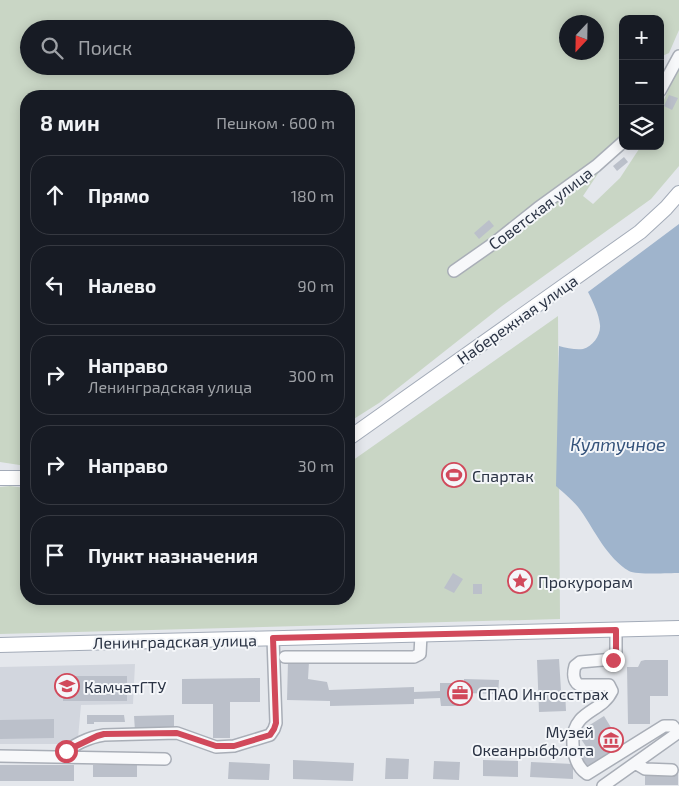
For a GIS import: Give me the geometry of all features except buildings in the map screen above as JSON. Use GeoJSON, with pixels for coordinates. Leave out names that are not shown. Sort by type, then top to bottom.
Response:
{"type":"FeatureCollection","features":[{"type":"Feature","properties":{"kind":"main road","name":"Набережная улица"},"geometry":{"type":"LineString","coordinates":[[355,434],[626,242],[653,221],[679,193]]}},
{"type":"Feature","properties":{"kind":"main road"},"geometry":{"type":"LineString","coordinates":[[0,478],[20,478]]}},
{"type":"Feature","properties":{"kind":"main road","name":"Ленинградская улица"},"geometry":{"type":"LineString","coordinates":[[0,645],[679,628]]}},
{"type":"Feature","properties":{"kind":"street"},"geometry":{"type":"LineString","coordinates":[[664,84],[679,56]]}},
{"type":"Feature","properties":{"kind":"street","name":"Советская улица"},"geometry":{"type":"LineString","coordinates":[[454,271],[596,166],[619,146]]}},
{"type":"Feature","properties":{"kind":"street"},"geometry":{"type":"LineString","coordinates":[[603,786],[679,732],[673,726],[664,726],[587,774],[583,771],[575,757],[573,745],[577,726],[581,719],[602,705],[612,691],[609,685],[579,685],[576,683],[574,680],[575,666],[580,662],[614,660],[616,654],[616,630]]}},
{"type":"Feature","properties":{"kind":"street"},"geometry":{"type":"LineString","coordinates":[[285,657],[414,657],[420,654],[421,651],[421,635]]}},
{"type":"Feature","properties":{"kind":"street"},"geometry":{"type":"LineString","coordinates":[[62,756],[72,747],[104,734],[177,733],[216,746],[234,746],[270,735],[276,723],[273,638]]}},
{"type":"Feature","properties":{"kind":"street"},"geometry":{"type":"LineString","coordinates":[[0,756],[165,759]]}},
{"type":"Feature","properties":{"kind":"street"},"geometry":{"type":"LineString","coordinates":[[635,763],[645,769],[672,770]]}},
{"type":"Feature","properties":{"kind":"shaded area","name":"КамчатГТУ"},"geometry":{"type":"Polygon","coordinates":[[[135,664],[133,704],[81,705],[78,738],[60,744],[0,744],[0,667],[135,664]]]}},
{"type":"Feature","properties":{"kind":"green space"},"geometry":{"type":"Polygon","coordinates":[[[0,0],[679,0],[679,30],[669,53],[664,55],[664,15],[619,15],[619,142],[583,196],[593,204],[620,178],[638,150],[664,150],[664,100],[679,66],[679,166],[651,199],[502,306],[379,403],[355,418],[355,90],[20,90],[20,465],[0,462],[0,0]]]}},
{"type":"Feature","properties":{"kind":"green space","name":"Спартак"},"geometry":{"type":"Polygon","coordinates":[[[558,316],[560,619],[0,634],[0,487],[20,487],[20,605],[355,605],[355,459],[558,316]]]}},
{"type":"Feature","properties":{"kind":"water","name":"Култучное"},"geometry":{"type":"Polygon","coordinates":[[[679,224],[679,573],[638,573],[629,571],[614,559],[579,508],[556,486],[559,346],[583,349],[593,343],[598,336],[600,325],[597,312],[588,292],[679,224]]]}},
{"type":"Feature","properties":{"kind":"place","name":"Спартак"},"geometry":{"type":"Point","coordinates":[454,475]}},
{"type":"Feature","properties":{"kind":"place","name":"Прокурорам"},"geometry":{"type":"Point","coordinates":[520,581]}},
{"type":"Feature","properties":{"kind":"place","name":"КамчатГТУ"},"geometry":{"type":"Point","coordinates":[67,686]}},
{"type":"Feature","properties":{"kind":"place","name":"СПАО Ингосстрах"},"geometry":{"type":"Point","coordinates":[460,693]}},
{"type":"Feature","properties":{"kind":"place","name":"Музей Океанрыбфлота"},"geometry":{"type":"Point","coordinates":[611,740]}},
{"type":"Feature","properties":{"kind":"route"},"geometry":{"type":"LineString","coordinates":[[66,751],[104,734],[177,733],[216,746],[234,746],[270,735],[276,723],[273,638],[616,630],[616,654],[613,660]]}}]}
